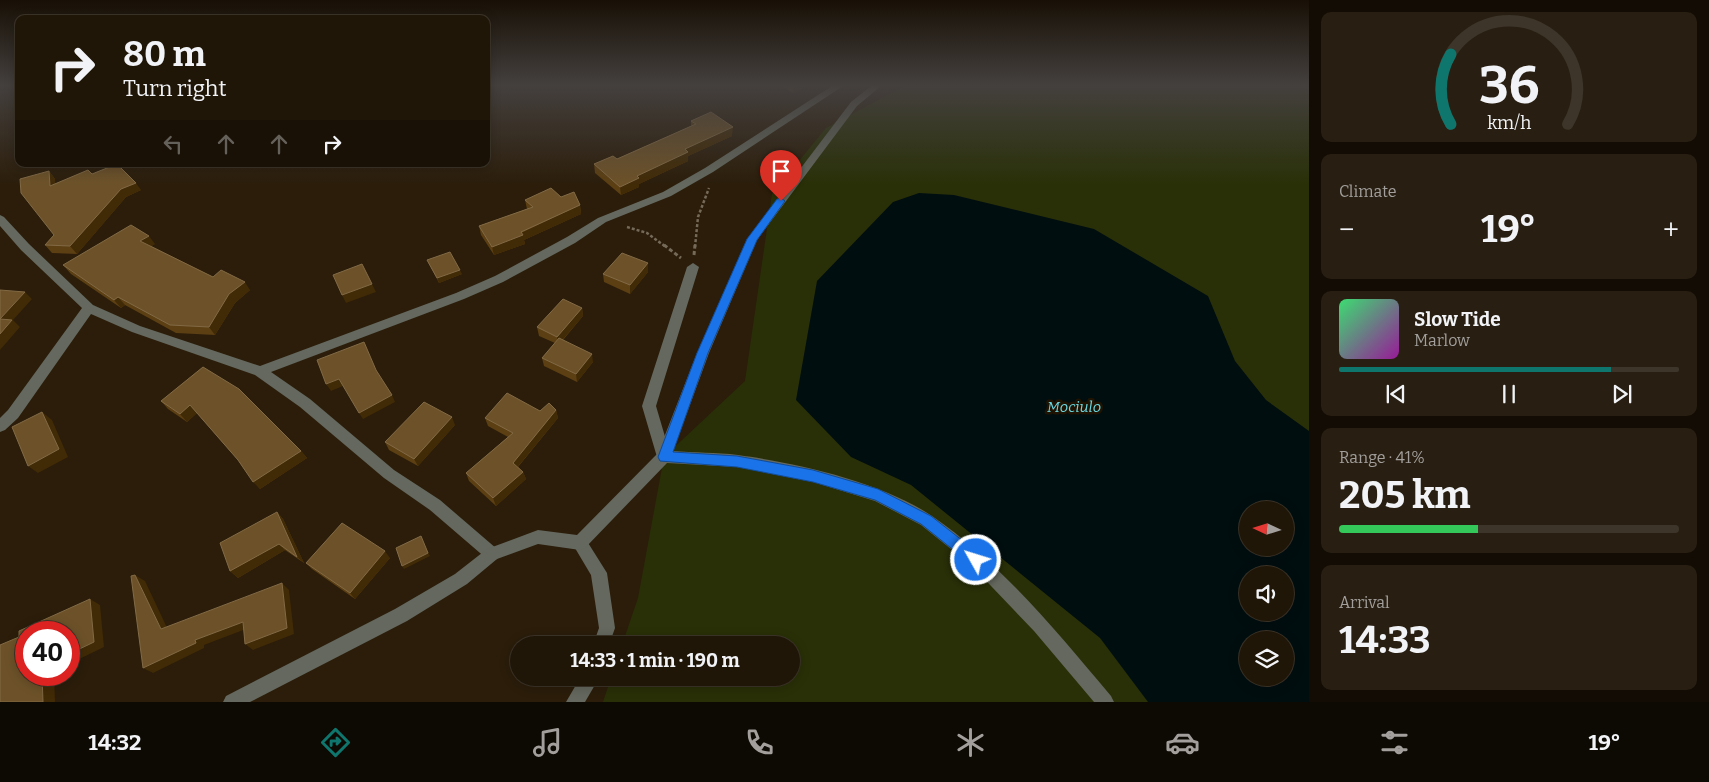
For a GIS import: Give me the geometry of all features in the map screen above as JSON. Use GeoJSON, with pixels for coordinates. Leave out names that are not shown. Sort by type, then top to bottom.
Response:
{"type":"FeatureCollection","features":[{"type":"Feature","properties":{"kind":"street"},"geometry":{"type":"LineString","coordinates":[[260,371],[298,355],[460,296],[499,279],[571,240],[602,220],[667,194],[709,170],[788,119]]}},
{"type":"Feature","properties":{"kind":"street"},"geometry":{"type":"LineString","coordinates":[[580,543],[664,457],[703,353],[752,239],[843,119]]}},
{"type":"Feature","properties":{"kind":"street"},"geometry":{"type":"LineString","coordinates":[[0,218],[25,247],[89,308],[136,329],[260,371],[305,403],[389,474],[435,505],[492,554]]}},
{"type":"Feature","properties":{"kind":"street"},"geometry":{"type":"LineString","coordinates":[[664,457],[650,406],[692,267]]}},
{"type":"Feature","properties":{"kind":"street"},"geometry":{"type":"LineString","coordinates":[[0,426],[13,414],[58,348],[89,308]]}},
{"type":"Feature","properties":{"kind":"street"},"geometry":{"type":"LineString","coordinates":[[664,457],[737,461],[813,476],[878,494],[926,520],[976,560],[1008,592],[1040,625],[1105,702]]}},
{"type":"Feature","properties":{"kind":"street"},"geometry":{"type":"LineString","coordinates":[[232,702],[401,615],[460,578],[492,554],[538,536],[580,543],[599,573],[606,628],[604,636]]}},
{"type":"Feature","properties":{"kind":"street"},"geometry":{"type":"LineString","coordinates":[[575,702],[585,686]]}},
{"type":"Feature","properties":{"kind":"path"},"geometry":{"type":"LineString","coordinates":[[692,267],[698,217],[710,187],[709,170]]}},
{"type":"Feature","properties":{"kind":"path"},"geometry":{"type":"LineString","coordinates":[[602,220],[647,233],[692,267]]}},
{"type":"Feature","properties":{"kind":"green space"},"geometry":{"type":"Polygon","coordinates":[[[843,119],[1309,119],[1309,702],[603,702],[608,686],[800,686],[800,636],[625,636],[638,598],[664,457],[745,381],[772,194],[826,128],[843,119]]]}},
{"type":"Feature","properties":{"kind":"water","name":"Mociulo"},"geometry":{"type":"Polygon","coordinates":[[[919,193],[954,195],[1094,229],[1208,296],[1235,361],[1266,400],[1309,431],[1309,702],[1148,702],[1100,638],[911,485],[851,457],[796,400],[817,281],[893,202],[919,193]]]}},
{"type":"Feature","properties":{"kind":"building"},"geometry":{"type":"Polygon","coordinates":[[[696,119],[721,119],[733,127],[685,149],[688,152],[637,176],[639,178],[620,187],[594,164],[613,156],[617,159],[696,124],[691,121],[696,119]]]}},
{"type":"Feature","properties":{"kind":"building"},"geometry":{"type":"Polygon","coordinates":[[[110,167],[120,167],[136,183],[121,189],[70,246],[45,245],[54,235],[21,193],[20,179],[49,171],[50,186],[88,170],[92,174],[110,167]]]}},
{"type":"Feature","properties":{"kind":"building"},"geometry":{"type":"Polygon","coordinates":[[[551,188],[561,197],[574,192],[580,205],[521,232],[523,235],[492,247],[479,226],[533,207],[525,200],[551,188]]]}},
{"type":"Feature","properties":{"kind":"building"},"geometry":{"type":"Polygon","coordinates":[[[131,225],[149,236],[140,241],[213,277],[221,270],[245,282],[229,294],[209,327],[170,325],[118,297],[114,300],[63,265],[131,225]]]}},
{"type":"Feature","properties":{"kind":"building"},"geometry":{"type":"Polygon","coordinates":[[[450,252],[460,270],[437,278],[427,260],[450,252]]]}},
{"type":"Feature","properties":{"kind":"building"},"geometry":{"type":"Polygon","coordinates":[[[622,253],[648,263],[630,285],[603,274],[622,253]]]}},
{"type":"Feature","properties":{"kind":"building"},"geometry":{"type":"Polygon","coordinates":[[[362,264],[372,284],[342,295],[333,275],[362,264]]]}},
{"type":"Feature","properties":{"kind":"building"},"geometry":{"type":"Polygon","coordinates":[[[0,290],[25,292],[0,319],[0,290]]]}},
{"type":"Feature","properties":{"kind":"building"},"geometry":{"type":"Polygon","coordinates":[[[563,299],[582,308],[557,337],[537,327],[563,299]]]}},
{"type":"Feature","properties":{"kind":"building"},"geometry":{"type":"Polygon","coordinates":[[[0,319],[12,320],[0,334],[0,319]]]}},
{"type":"Feature","properties":{"kind":"building"},"geometry":{"type":"Polygon","coordinates":[[[559,338],[592,354],[576,374],[542,358],[559,338]]]}},
{"type":"Feature","properties":{"kind":"building"},"geometry":{"type":"Polygon","coordinates":[[[364,342],[376,370],[392,395],[359,413],[339,379],[326,384],[317,360],[364,342]]]}},
{"type":"Feature","properties":{"kind":"building"},"geometry":{"type":"Polygon","coordinates":[[[203,367],[239,389],[301,451],[253,482],[238,460],[190,405],[180,414],[161,401],[203,367]]]}},
{"type":"Feature","properties":{"kind":"building"},"geometry":{"type":"Polygon","coordinates":[[[507,393],[540,411],[549,403],[556,410],[513,463],[523,472],[493,498],[466,473],[513,433],[485,418],[507,393]]]}},
{"type":"Feature","properties":{"kind":"building"},"geometry":{"type":"Polygon","coordinates":[[[424,402],[452,417],[414,459],[385,442],[424,402]]]}},
{"type":"Feature","properties":{"kind":"building"},"geometry":{"type":"Polygon","coordinates":[[[42,412],[59,449],[28,466],[12,427],[42,412]]]}},
{"type":"Feature","properties":{"kind":"building"},"geometry":{"type":"Polygon","coordinates":[[[277,512],[297,557],[279,544],[230,571],[220,543],[277,512]]]}},
{"type":"Feature","properties":{"kind":"building"},"geometry":{"type":"Polygon","coordinates":[[[342,523],[385,551],[350,593],[306,563],[342,523]]]}},
{"type":"Feature","properties":{"kind":"building"},"geometry":{"type":"Polygon","coordinates":[[[421,536],[428,553],[402,566],[396,548],[421,536]]]}},
{"type":"Feature","properties":{"kind":"building"},"geometry":{"type":"Polygon","coordinates":[[[135,575],[161,629],[282,583],[287,628],[245,644],[243,622],[195,640],[196,643],[143,668],[131,576],[135,575]]]}},
{"type":"Feature","properties":{"kind":"building"},"geometry":{"type":"Polygon","coordinates":[[[90,599],[94,642],[80,649],[80,621],[41,621],[90,599]]]}},
{"type":"Feature","properties":{"kind":"building"},"geometry":{"type":"Polygon","coordinates":[[[15,639],[15,686],[42,686],[43,702],[0,702],[0,645],[15,639]]]}},
{"type":"Feature","properties":{"kind":"route"},"geometry":{"type":"LineString","coordinates":[[781,201],[752,239],[703,353],[664,457],[737,461],[813,476],[878,494],[926,520],[976,560]]}}]}
